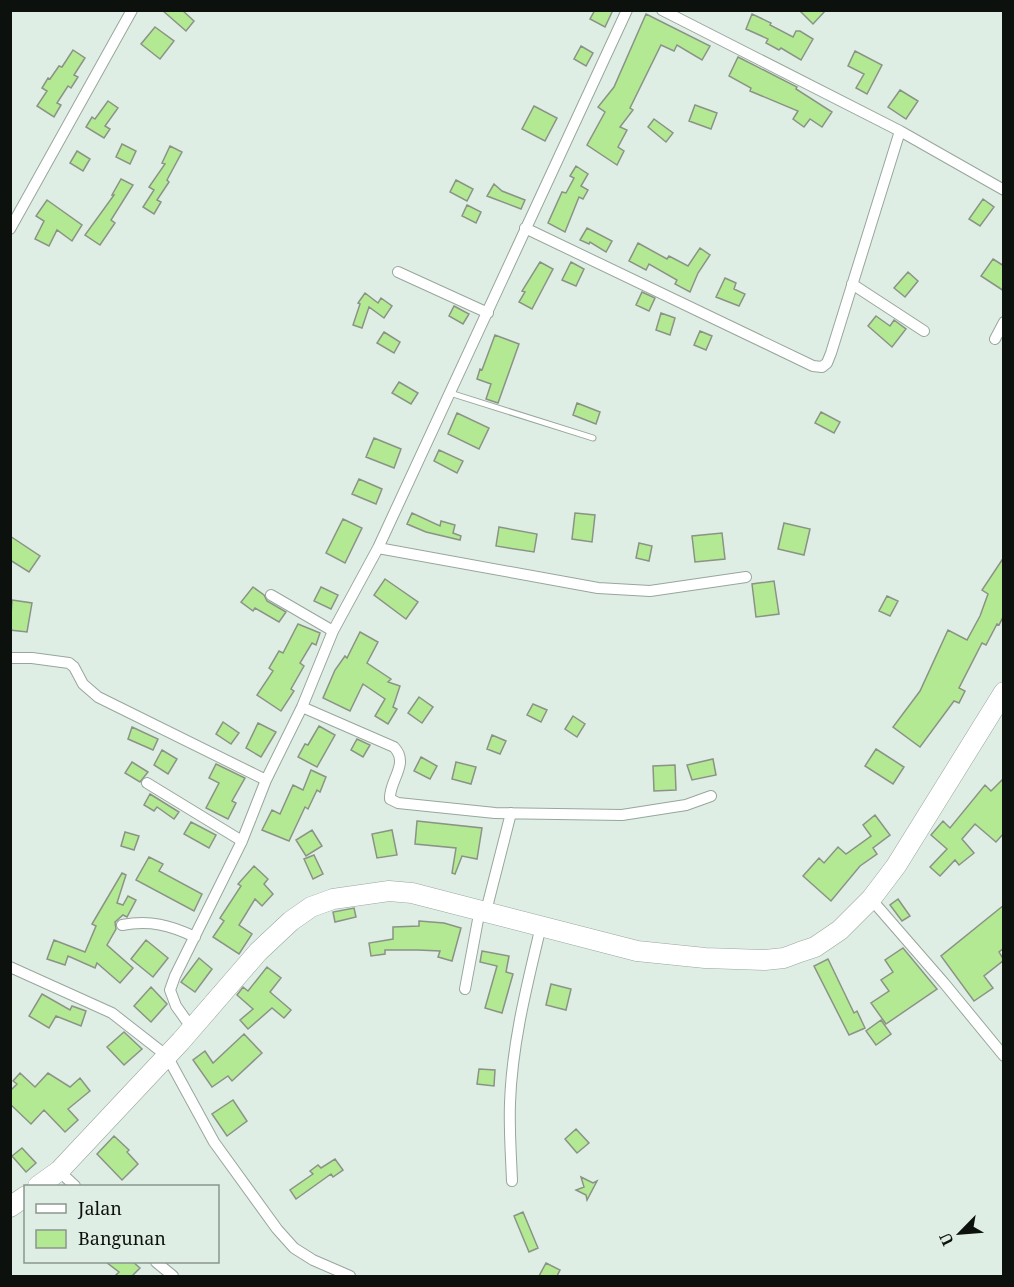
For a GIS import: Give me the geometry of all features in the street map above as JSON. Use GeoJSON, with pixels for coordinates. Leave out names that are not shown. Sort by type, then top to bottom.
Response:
{"type":"FeatureCollection","features":[{"type":"Feature","properties":{"kind":"highway"},"geometry":{"type":"LineString","coordinates":[[39,1185],[59,1171],[167,1056],[258,952],[291,921],[311,907],[333,899],[389,891],[412,893],[637,951],[705,958],[765,960],[784,958],[815,947],[840,930],[871,899],[896,866],[1004,692]]}},
{"type":"Feature","properties":{"kind":"highway"},"geometry":{"type":"LineString","coordinates":[[10,1207],[24,1197]]}},
{"type":"Feature","properties":{"kind":"street"},"geometry":{"type":"LineString","coordinates":[[10,229],[14,214],[132,10]]}},
{"type":"Feature","properties":{"kind":"street"},"geometry":{"type":"LineString","coordinates":[[191,1027],[176,1006],[170,990],[175,976],[242,841],[266,780],[302,707],[333,631],[378,548],[627,10]]}},
{"type":"Feature","properties":{"kind":"street"},"geometry":{"type":"LineString","coordinates":[[662,10],[900,131],[1004,190]]}},
{"type":"Feature","properties":{"kind":"street"},"geometry":{"type":"LineString","coordinates":[[525,228],[813,366],[822,367],[826,363],[900,131]]}},
{"type":"Feature","properties":{"kind":"street"},"geometry":{"type":"LineString","coordinates":[[398,272],[488,313]]}},
{"type":"Feature","properties":{"kind":"street"},"geometry":{"type":"LineString","coordinates":[[852,284],[924,331]]}},
{"type":"Feature","properties":{"kind":"street"},"geometry":{"type":"LineString","coordinates":[[995,339],[1004,322]]}},
{"type":"Feature","properties":{"kind":"street"},"geometry":{"type":"LineString","coordinates":[[378,548],[598,588],[650,591],[746,577]]}},
{"type":"Feature","properties":{"kind":"street"},"geometry":{"type":"LineString","coordinates":[[271,595],[333,631]]}},
{"type":"Feature","properties":{"kind":"street"},"geometry":{"type":"LineString","coordinates":[[10,658],[32,658],[69,663],[74,667],[83,684],[98,697],[125,708],[266,780]]}},
{"type":"Feature","properties":{"kind":"street"},"geometry":{"type":"LineString","coordinates":[[302,707],[394,747],[400,753],[401,762],[390,792],[390,799],[398,803],[511,813],[622,814],[686,805],[711,796]]}},
{"type":"Feature","properties":{"kind":"street"},"geometry":{"type":"LineString","coordinates":[[147,783],[242,841]]}},
{"type":"Feature","properties":{"kind":"street"},"geometry":{"type":"LineString","coordinates":[[465,989],[483,910],[511,813]]}},
{"type":"Feature","properties":{"kind":"street"},"geometry":{"type":"LineString","coordinates":[[871,899],[1004,1056]]}},
{"type":"Feature","properties":{"kind":"street"},"geometry":{"type":"LineString","coordinates":[[122,925],[153,922],[170,926],[195,937]]}},
{"type":"Feature","properties":{"kind":"street"},"geometry":{"type":"LineString","coordinates":[[512,1181],[510,1103],[515,1048],[541,926]]}},
{"type":"Feature","properties":{"kind":"street"},"geometry":{"type":"LineString","coordinates":[[10,967],[112,1013],[167,1056],[214,1142],[277,1229],[294,1248],[350,1276]]}},
{"type":"Feature","properties":{"kind":"street"},"geometry":{"type":"LineString","coordinates":[[59,1171],[74,1185]]}},
{"type":"Feature","properties":{"kind":"street"},"geometry":{"type":"LineString","coordinates":[[157,1263],[173,1276]]}},
{"type":"Feature","properties":{"kind":"lane"},"geometry":{"type":"LineString","coordinates":[[449,393],[593,438]]}},
{"type":"Feature","properties":{"kind":"building"},"geometry":{"type":"Polygon","coordinates":[[[162,10],[182,10],[194,21],[186,31],[162,10]]]}},
{"type":"Feature","properties":{"kind":"building"},"geometry":{"type":"Polygon","coordinates":[[[595,10],[613,10],[605,27],[590,19],[595,10]]]}},
{"type":"Feature","properties":{"kind":"building"},"geometry":{"type":"Polygon","coordinates":[[[799,10],[826,10],[813,24],[799,10]]]}},
{"type":"Feature","properties":{"kind":"building"},"geometry":{"type":"Polygon","coordinates":[[[646,14],[710,46],[702,60],[677,45],[674,51],[661,45],[630,108],[633,110],[620,127],[627,130],[618,147],[624,151],[617,165],[587,145],[605,112],[598,107],[614,87],[646,14]]]}},
{"type":"Feature","properties":{"kind":"building"},"geometry":{"type":"Polygon","coordinates":[[[752,14],[793,37],[796,31],[800,31],[813,39],[801,60],[781,48],[779,50],[766,43],[768,39],[746,29],[752,14]]]}},
{"type":"Feature","properties":{"kind":"building"},"geometry":{"type":"Polygon","coordinates":[[[155,27],[174,41],[160,59],[141,44],[155,27]]]}},
{"type":"Feature","properties":{"kind":"building"},"geometry":{"type":"Polygon","coordinates":[[[581,46],[593,53],[586,66],[574,59],[581,46]]]}},
{"type":"Feature","properties":{"kind":"building"},"geometry":{"type":"Polygon","coordinates":[[[73,50],[85,58],[74,75],[78,77],[71,88],[68,86],[57,103],[61,105],[54,117],[37,106],[47,91],[42,88],[59,66],[62,67],[73,50]]]}},
{"type":"Feature","properties":{"kind":"building"},"geometry":{"type":"Polygon","coordinates":[[[855,51],[882,65],[867,94],[856,88],[864,74],[848,66],[855,51]]]}},
{"type":"Feature","properties":{"kind":"building"},"geometry":{"type":"Polygon","coordinates":[[[738,57],[797,87],[796,89],[832,112],[822,127],[810,119],[804,127],[793,119],[798,111],[750,91],[751,88],[729,76],[738,57]]]}},
{"type":"Feature","properties":{"kind":"building"},"geometry":{"type":"Polygon","coordinates":[[[900,90],[918,101],[906,119],[888,107],[900,90]]]}},
{"type":"Feature","properties":{"kind":"building"},"geometry":{"type":"Polygon","coordinates":[[[108,101],[118,108],[105,126],[110,129],[104,138],[86,127],[92,117],[95,119],[108,101]]]}},
{"type":"Feature","properties":{"kind":"building"},"geometry":{"type":"Polygon","coordinates":[[[695,105],[717,113],[711,129],[689,121],[695,105]]]}},
{"type":"Feature","properties":{"kind":"building"},"geometry":{"type":"Polygon","coordinates":[[[534,106],[557,118],[545,141],[522,129],[534,106]]]}},
{"type":"Feature","properties":{"kind":"building"},"geometry":{"type":"Polygon","coordinates":[[[654,119],[673,133],[666,142],[648,127],[654,119]]]}},
{"type":"Feature","properties":{"kind":"building"},"geometry":{"type":"Polygon","coordinates":[[[122,144],[136,151],[130,164],[116,157],[122,144]]]}},
{"type":"Feature","properties":{"kind":"building"},"geometry":{"type":"Polygon","coordinates":[[[170,146],[182,152],[167,180],[169,182],[157,200],[161,202],[154,214],[143,207],[154,190],[149,187],[165,164],[162,163],[170,146]]]}},
{"type":"Feature","properties":{"kind":"building"},"geometry":{"type":"Polygon","coordinates":[[[77,151],[90,159],[83,171],[70,163],[77,151]]]}},
{"type":"Feature","properties":{"kind":"building"},"geometry":{"type":"Polygon","coordinates":[[[576,166],[588,174],[581,186],[588,190],[583,199],[579,197],[565,232],[548,223],[562,192],[566,193],[574,178],[570,176],[576,166]]]}},
{"type":"Feature","properties":{"kind":"building"},"geometry":{"type":"Polygon","coordinates":[[[121,179],[133,185],[111,220],[115,223],[100,245],[85,235],[114,195],[112,195],[121,179]]]}},
{"type":"Feature","properties":{"kind":"building"},"geometry":{"type":"Polygon","coordinates":[[[456,180],[473,189],[467,201],[450,192],[456,180]]]}},
{"type":"Feature","properties":{"kind":"building"},"geometry":{"type":"Polygon","coordinates":[[[494,184],[502,191],[525,200],[521,209],[487,196],[494,184]]]}},
{"type":"Feature","properties":{"kind":"building"},"geometry":{"type":"Polygon","coordinates":[[[983,199],[994,207],[980,226],[969,219],[983,199]]]}},
{"type":"Feature","properties":{"kind":"building"},"geometry":{"type":"Polygon","coordinates":[[[47,200],[82,225],[72,241],[57,230],[49,246],[35,239],[44,221],[36,216],[47,200]]]}},
{"type":"Feature","properties":{"kind":"building"},"geometry":{"type":"Polygon","coordinates":[[[467,205],[481,212],[476,223],[462,216],[467,205]]]}},
{"type":"Feature","properties":{"kind":"building"},"geometry":{"type":"Polygon","coordinates":[[[587,228],[612,241],[606,252],[590,242],[589,244],[580,240],[587,228]]]}},
{"type":"Feature","properties":{"kind":"building"},"geometry":{"type":"Polygon","coordinates":[[[638,243],[667,259],[669,256],[688,266],[700,248],[710,255],[698,273],[690,292],[675,284],[677,280],[649,264],[646,270],[629,261],[638,243]]]}},
{"type":"Feature","properties":{"kind":"building"},"geometry":{"type":"Polygon","coordinates":[[[993,259],[1004,266],[1004,291],[981,276],[993,259]]]}},
{"type":"Feature","properties":{"kind":"building"},"geometry":{"type":"Polygon","coordinates":[[[540,262],[553,269],[532,309],[519,302],[525,292],[522,291],[540,262]]]}},
{"type":"Feature","properties":{"kind":"building"},"geometry":{"type":"Polygon","coordinates":[[[571,262],[584,269],[576,286],[562,280],[571,262]]]}},
{"type":"Feature","properties":{"kind":"building"},"geometry":{"type":"Polygon","coordinates":[[[908,272],[918,281],[905,297],[894,288],[908,272]]]}},
{"type":"Feature","properties":{"kind":"building"},"geometry":{"type":"Polygon","coordinates":[[[725,278],[736,283],[734,289],[745,294],[739,306],[716,297],[725,278]]]}},
{"type":"Feature","properties":{"kind":"building"},"geometry":{"type":"Polygon","coordinates":[[[642,292],[655,298],[649,311],[636,305],[642,292]]]}},
{"type":"Feature","properties":{"kind":"building"},"geometry":{"type":"Polygon","coordinates":[[[365,293],[378,303],[381,298],[392,306],[384,318],[369,307],[362,328],[353,325],[360,304],[358,303],[365,293]]]}},
{"type":"Feature","properties":{"kind":"building"},"geometry":{"type":"Polygon","coordinates":[[[454,306],[469,314],[463,324],[449,316],[454,306]]]}},
{"type":"Feature","properties":{"kind":"building"},"geometry":{"type":"Polygon","coordinates":[[[661,313],[675,318],[670,335],[656,330],[661,313]]]}},
{"type":"Feature","properties":{"kind":"building"},"geometry":{"type":"Polygon","coordinates":[[[876,316],[890,326],[894,320],[906,329],[892,347],[868,326],[876,316]]]}},
{"type":"Feature","properties":{"kind":"building"},"geometry":{"type":"Polygon","coordinates":[[[700,331],[712,336],[706,350],[694,345],[700,331]]]}},
{"type":"Feature","properties":{"kind":"building"},"geometry":{"type":"Polygon","coordinates":[[[384,332],[400,342],[394,353],[377,343],[384,332]]]}},
{"type":"Feature","properties":{"kind":"building"},"geometry":{"type":"Polygon","coordinates":[[[495,335],[519,344],[498,403],[486,399],[491,384],[477,379],[495,335]]]}},
{"type":"Feature","properties":{"kind":"building"},"geometry":{"type":"Polygon","coordinates":[[[399,382],[418,393],[411,404],[392,393],[399,382]]]}},
{"type":"Feature","properties":{"kind":"building"},"geometry":{"type":"Polygon","coordinates":[[[577,403],[600,412],[596,424],[573,415],[577,403]]]}},
{"type":"Feature","properties":{"kind":"building"},"geometry":{"type":"Polygon","coordinates":[[[821,412],[840,422],[834,433],[815,423],[821,412]]]}},
{"type":"Feature","properties":{"kind":"building"},"geometry":{"type":"Polygon","coordinates":[[[457,413],[489,428],[479,449],[448,434],[457,413]]]}},
{"type":"Feature","properties":{"kind":"building"},"geometry":{"type":"Polygon","coordinates":[[[374,438],[401,449],[394,468],[366,457],[374,438]]]}},
{"type":"Feature","properties":{"kind":"building"},"geometry":{"type":"Polygon","coordinates":[[[439,450],[463,461],[457,473],[434,461],[439,450]]]}},
{"type":"Feature","properties":{"kind":"building"},"geometry":{"type":"Polygon","coordinates":[[[359,479],[382,489],[376,504],[352,494],[359,479]]]}},
{"type":"Feature","properties":{"kind":"building"},"geometry":{"type":"Polygon","coordinates":[[[412,513],[440,526],[441,521],[455,525],[453,533],[461,536],[460,540],[426,532],[407,524],[412,513]]]}},
{"type":"Feature","properties":{"kind":"building"},"geometry":{"type":"Polygon","coordinates":[[[575,513],[595,515],[592,542],[572,539],[575,513]]]}},
{"type":"Feature","properties":{"kind":"building"},"geometry":{"type":"Polygon","coordinates":[[[343,519],[362,528],[345,563],[326,553],[343,519]]]}},
{"type":"Feature","properties":{"kind":"building"},"geometry":{"type":"Polygon","coordinates":[[[784,523],[810,529],[804,555],[778,549],[784,523]]]}},
{"type":"Feature","properties":{"kind":"building"},"geometry":{"type":"Polygon","coordinates":[[[499,527],[537,534],[534,552],[496,546],[499,527]]]}},
{"type":"Feature","properties":{"kind":"building"},"geometry":{"type":"Polygon","coordinates":[[[722,533],[725,559],[695,562],[692,536],[722,533]]]}},
{"type":"Feature","properties":{"kind":"building"},"geometry":{"type":"Polygon","coordinates":[[[10,536],[40,556],[29,572],[10,560],[10,536]]]}},
{"type":"Feature","properties":{"kind":"building"},"geometry":{"type":"Polygon","coordinates":[[[639,543],[652,546],[649,561],[636,558],[639,543]]]}},
{"type":"Feature","properties":{"kind":"building"},"geometry":{"type":"Polygon","coordinates":[[[1004,557],[1004,615],[986,645],[982,643],[959,688],[965,691],[959,703],[954,701],[920,747],[893,727],[920,691],[948,630],[967,640],[980,616],[988,594],[982,590],[1004,557]]]}},
{"type":"Feature","properties":{"kind":"building"},"geometry":{"type":"Polygon","coordinates":[[[385,579],[418,602],[406,619],[374,595],[385,579]]]}},
{"type":"Feature","properties":{"kind":"building"},"geometry":{"type":"Polygon","coordinates":[[[774,581],[779,614],[756,617],[752,584],[774,581]]]}},
{"type":"Feature","properties":{"kind":"building"},"geometry":{"type":"Polygon","coordinates":[[[253,587],[264,595],[267,601],[286,612],[279,622],[255,608],[253,611],[241,602],[253,587]]]}},
{"type":"Feature","properties":{"kind":"building"},"geometry":{"type":"Polygon","coordinates":[[[321,587],[338,595],[331,609],[314,601],[321,587]]]}},
{"type":"Feature","properties":{"kind":"building"},"geometry":{"type":"Polygon","coordinates":[[[887,596],[898,601],[890,616],[879,611],[887,596]]]}},
{"type":"Feature","properties":{"kind":"building"},"geometry":{"type":"Polygon","coordinates":[[[12,600],[32,603],[27,632],[10,630],[12,600]]]}},
{"type":"Feature","properties":{"kind":"building"},"geometry":{"type":"Polygon","coordinates":[[[298,624],[320,633],[316,645],[312,643],[300,663],[304,666],[291,689],[294,691],[281,711],[257,695],[273,671],[269,668],[279,651],[283,653],[298,624]]]}},
{"type":"Feature","properties":{"kind":"building"},"geometry":{"type":"Polygon","coordinates":[[[360,632],[378,642],[367,663],[391,679],[388,682],[400,686],[393,707],[397,709],[388,724],[375,716],[385,699],[363,684],[350,711],[323,698],[335,670],[345,656],[347,658],[360,632]]]}},
{"type":"Feature","properties":{"kind":"building"},"geometry":{"type":"Polygon","coordinates":[[[419,697],[433,707],[422,723],[408,713],[419,697]]]}},
{"type":"Feature","properties":{"kind":"building"},"geometry":{"type":"Polygon","coordinates":[[[533,704],[547,710],[541,722],[527,715],[533,704]]]}},
{"type":"Feature","properties":{"kind":"building"},"geometry":{"type":"Polygon","coordinates":[[[573,716],[585,724],[577,737],[565,729],[573,716]]]}},
{"type":"Feature","properties":{"kind":"building"},"geometry":{"type":"Polygon","coordinates":[[[223,722],[239,733],[231,744],[216,734],[223,722]]]}},
{"type":"Feature","properties":{"kind":"building"},"geometry":{"type":"Polygon","coordinates":[[[258,723],[276,732],[261,757],[246,748],[258,723]]]}},
{"type":"Feature","properties":{"kind":"building"},"geometry":{"type":"Polygon","coordinates":[[[319,726],[335,735],[317,767],[298,757],[319,726]]]}},
{"type":"Feature","properties":{"kind":"building"},"geometry":{"type":"Polygon","coordinates":[[[132,727],[158,739],[153,750],[128,739],[132,727]]]}},
{"type":"Feature","properties":{"kind":"building"},"geometry":{"type":"Polygon","coordinates":[[[492,735],[506,741],[500,754],[487,749],[492,735]]]}},
{"type":"Feature","properties":{"kind":"building"},"geometry":{"type":"Polygon","coordinates":[[[357,739],[370,745],[363,757],[351,750],[357,739]]]}},
{"type":"Feature","properties":{"kind":"building"},"geometry":{"type":"Polygon","coordinates":[[[876,749],[904,767],[893,784],[865,766],[876,749]]]}},
{"type":"Feature","properties":{"kind":"building"},"geometry":{"type":"Polygon","coordinates":[[[162,750],[177,759],[168,774],[154,765],[162,750]]]}},
{"type":"Feature","properties":{"kind":"building"},"geometry":{"type":"Polygon","coordinates":[[[421,757],[437,766],[430,779],[414,771],[421,757]]]}},
{"type":"Feature","properties":{"kind":"building"},"geometry":{"type":"Polygon","coordinates":[[[713,759],[716,775],[692,780],[687,765],[713,759]]]}},
{"type":"Feature","properties":{"kind":"building"},"geometry":{"type":"Polygon","coordinates":[[[132,762],[148,772],[140,782],[125,773],[132,762]]]}},
{"type":"Feature","properties":{"kind":"building"},"geometry":{"type":"Polygon","coordinates":[[[456,762],[476,767],[471,784],[452,779],[456,762]]]}},
{"type":"Feature","properties":{"kind":"building"},"geometry":{"type":"Polygon","coordinates":[[[216,764],[245,778],[232,801],[236,803],[228,819],[206,808],[219,783],[209,778],[216,764]]]}},
{"type":"Feature","properties":{"kind":"building"},"geometry":{"type":"Polygon","coordinates":[[[675,765],[676,790],[654,791],[653,766],[675,765]]]}},
{"type":"Feature","properties":{"kind":"building"},"geometry":{"type":"Polygon","coordinates":[[[311,770],[326,777],[320,792],[317,790],[308,809],[305,807],[289,841],[262,830],[272,810],[280,814],[293,785],[303,790],[311,770]]]}},
{"type":"Feature","properties":{"kind":"building"},"geometry":{"type":"Polygon","coordinates":[[[1004,778],[1004,833],[996,842],[975,824],[962,839],[974,853],[959,865],[955,860],[940,876],[930,867],[947,849],[931,835],[943,821],[950,828],[985,785],[991,791],[1004,778]]]}},
{"type":"Feature","properties":{"kind":"building"},"geometry":{"type":"Polygon","coordinates":[[[150,794],[179,812],[174,819],[157,807],[154,811],[144,805],[150,794]]]}},
{"type":"Feature","properties":{"kind":"building"},"geometry":{"type":"Polygon","coordinates":[[[875,815],[890,835],[873,848],[877,854],[860,866],[831,901],[803,876],[819,858],[824,863],[838,847],[846,854],[871,836],[863,825],[875,815]]]}},
{"type":"Feature","properties":{"kind":"building"},"geometry":{"type":"Polygon","coordinates":[[[417,821],[482,828],[477,859],[462,856],[455,874],[452,873],[456,848],[415,844],[417,821]]]}},
{"type":"Feature","properties":{"kind":"building"},"geometry":{"type":"Polygon","coordinates":[[[191,822],[216,835],[209,848],[184,834],[191,822]]]}},
{"type":"Feature","properties":{"kind":"building"},"geometry":{"type":"Polygon","coordinates":[[[312,830],[322,846],[306,856],[296,840],[312,830]]]}},
{"type":"Feature","properties":{"kind":"building"},"geometry":{"type":"Polygon","coordinates":[[[392,830],[397,855],[377,858],[372,834],[392,830]]]}},
{"type":"Feature","properties":{"kind":"building"},"geometry":{"type":"Polygon","coordinates":[[[125,832],[139,836],[134,850],[121,846],[125,832]]]}},
{"type":"Feature","properties":{"kind":"building"},"geometry":{"type":"Polygon","coordinates":[[[314,855],[323,874],[313,879],[304,859],[314,855]]]}},
{"type":"Feature","properties":{"kind":"building"},"geometry":{"type":"Polygon","coordinates":[[[149,857],[163,864],[159,871],[202,894],[194,911],[136,880],[149,857]]]}},
{"type":"Feature","properties":{"kind":"building"},"geometry":{"type":"Polygon","coordinates":[[[254,866],[268,879],[264,884],[273,894],[262,906],[255,899],[239,925],[252,934],[239,954],[213,937],[224,921],[220,918],[241,886],[238,884],[254,866]]]}},
{"type":"Feature","properties":{"kind":"building"},"geometry":{"type":"Polygon","coordinates":[[[122,873],[126,875],[117,903],[123,905],[128,896],[136,900],[127,917],[123,915],[115,922],[116,929],[107,945],[133,968],[120,983],[97,963],[95,968],[68,956],[65,965],[47,959],[54,940],[85,952],[96,926],[92,924],[122,873]]]}},
{"type":"Feature","properties":{"kind":"building"},"geometry":{"type":"Polygon","coordinates":[[[898,899],[910,916],[902,921],[890,905],[898,899]]]}},
{"type":"Feature","properties":{"kind":"building"},"geometry":{"type":"Polygon","coordinates":[[[1004,905],[1004,948],[999,952],[1004,960],[984,976],[993,988],[974,1001],[941,956],[1004,905]]]}},
{"type":"Feature","properties":{"kind":"building"},"geometry":{"type":"Polygon","coordinates":[[[354,908],[356,917],[335,922],[333,912],[354,908]]]}},
{"type":"Feature","properties":{"kind":"building"},"geometry":{"type":"Polygon","coordinates":[[[419,921],[444,923],[461,928],[452,961],[438,957],[440,951],[385,950],[385,954],[371,956],[369,943],[393,939],[393,927],[419,926],[419,921]]]}},
{"type":"Feature","properties":{"kind":"building"},"geometry":{"type":"Polygon","coordinates":[[[146,940],[168,958],[153,977],[131,959],[146,940]]]}},
{"type":"Feature","properties":{"kind":"building"},"geometry":{"type":"Polygon","coordinates":[[[903,948],[937,989],[886,1024],[871,1003],[889,991],[881,980],[893,972],[885,960],[903,948]]]}},
{"type":"Feature","properties":{"kind":"building"},"geometry":{"type":"Polygon","coordinates":[[[482,951],[509,956],[506,972],[513,974],[502,1013],[485,1008],[497,966],[480,962],[482,951]]]}},
{"type":"Feature","properties":{"kind":"building"},"geometry":{"type":"Polygon","coordinates":[[[199,958],[212,969],[195,992],[181,982],[199,958]]]}},
{"type":"Feature","properties":{"kind":"building"},"geometry":{"type":"Polygon","coordinates":[[[828,959],[854,1013],[857,1011],[865,1028],[849,1035],[814,966],[828,959]]]}},
{"type":"Feature","properties":{"kind":"building"},"geometry":{"type":"Polygon","coordinates":[[[267,967],[281,978],[270,992],[291,1010],[284,1018],[272,1008],[248,1029],[240,1020],[253,1009],[237,995],[243,987],[248,991],[267,967]]]}},
{"type":"Feature","properties":{"kind":"building"},"geometry":{"type":"Polygon","coordinates":[[[551,984],[571,989],[566,1010],[546,1005],[551,984]]]}},
{"type":"Feature","properties":{"kind":"building"},"geometry":{"type":"Polygon","coordinates":[[[151,987],[167,1004],[151,1022],[134,1006],[151,987]]]}},
{"type":"Feature","properties":{"kind":"building"},"geometry":{"type":"Polygon","coordinates":[[[42,994],[70,1010],[72,1006],[86,1011],[81,1026],[56,1016],[49,1028],[29,1016],[42,994]]]}},
{"type":"Feature","properties":{"kind":"building"},"geometry":{"type":"Polygon","coordinates":[[[881,1020],[891,1034],[876,1045],[866,1031],[881,1020]]]}},
{"type":"Feature","properties":{"kind":"building"},"geometry":{"type":"Polygon","coordinates":[[[124,1032],[142,1049],[124,1065],[107,1047],[124,1032]]]}},
{"type":"Feature","properties":{"kind":"building"},"geometry":{"type":"Polygon","coordinates":[[[244,1034],[262,1053],[232,1081],[228,1076],[212,1087],[193,1060],[205,1051],[213,1063],[244,1034]]]}},
{"type":"Feature","properties":{"kind":"building"},"geometry":{"type":"Polygon","coordinates":[[[479,1069],[495,1070],[494,1086],[477,1084],[479,1069]]]}},
{"type":"Feature","properties":{"kind":"building"},"geometry":{"type":"Polygon","coordinates":[[[20,1073],[35,1087],[48,1073],[70,1087],[80,1078],[90,1091],[68,1109],[78,1120],[65,1132],[44,1110],[31,1124],[10,1104],[10,1091],[17,1084],[13,1081],[20,1073]]]}},
{"type":"Feature","properties":{"kind":"building"},"geometry":{"type":"Polygon","coordinates":[[[233,1100],[247,1121],[227,1136],[212,1114],[233,1100]]]}},
{"type":"Feature","properties":{"kind":"building"},"geometry":{"type":"Polygon","coordinates":[[[576,1129],[589,1143],[577,1153],[565,1139],[576,1129]]]}},
{"type":"Feature","properties":{"kind":"building"},"geometry":{"type":"Polygon","coordinates":[[[114,1136],[129,1150],[127,1152],[138,1164],[122,1180],[97,1154],[114,1136]]]}},
{"type":"Feature","properties":{"kind":"building"},"geometry":{"type":"Polygon","coordinates":[[[22,1148],[36,1163],[26,1172],[12,1156],[22,1148]]]}},
{"type":"Feature","properties":{"kind":"building"},"geometry":{"type":"Polygon","coordinates":[[[335,1159],[343,1170],[333,1177],[331,1174],[296,1199],[290,1190],[313,1174],[310,1171],[318,1165],[321,1168],[335,1159]]]}},
{"type":"Feature","properties":{"kind":"building"},"geometry":{"type":"Polygon","coordinates":[[[581,1177],[593,1183],[597,1181],[587,1200],[586,1195],[576,1190],[584,1187],[581,1177]]]}},
{"type":"Feature","properties":{"kind":"building"},"geometry":{"type":"Polygon","coordinates":[[[523,1212],[538,1248],[529,1252],[514,1216],[523,1212]]]}},
{"type":"Feature","properties":{"kind":"building"},"geometry":{"type":"Polygon","coordinates":[[[107,1263],[134,1263],[140,1268],[132,1276],[115,1276],[119,1272],[107,1263]]]}},
{"type":"Feature","properties":{"kind":"building"},"geometry":{"type":"Polygon","coordinates":[[[546,1263],[560,1270],[557,1276],[539,1276],[546,1263]]]}}]}
